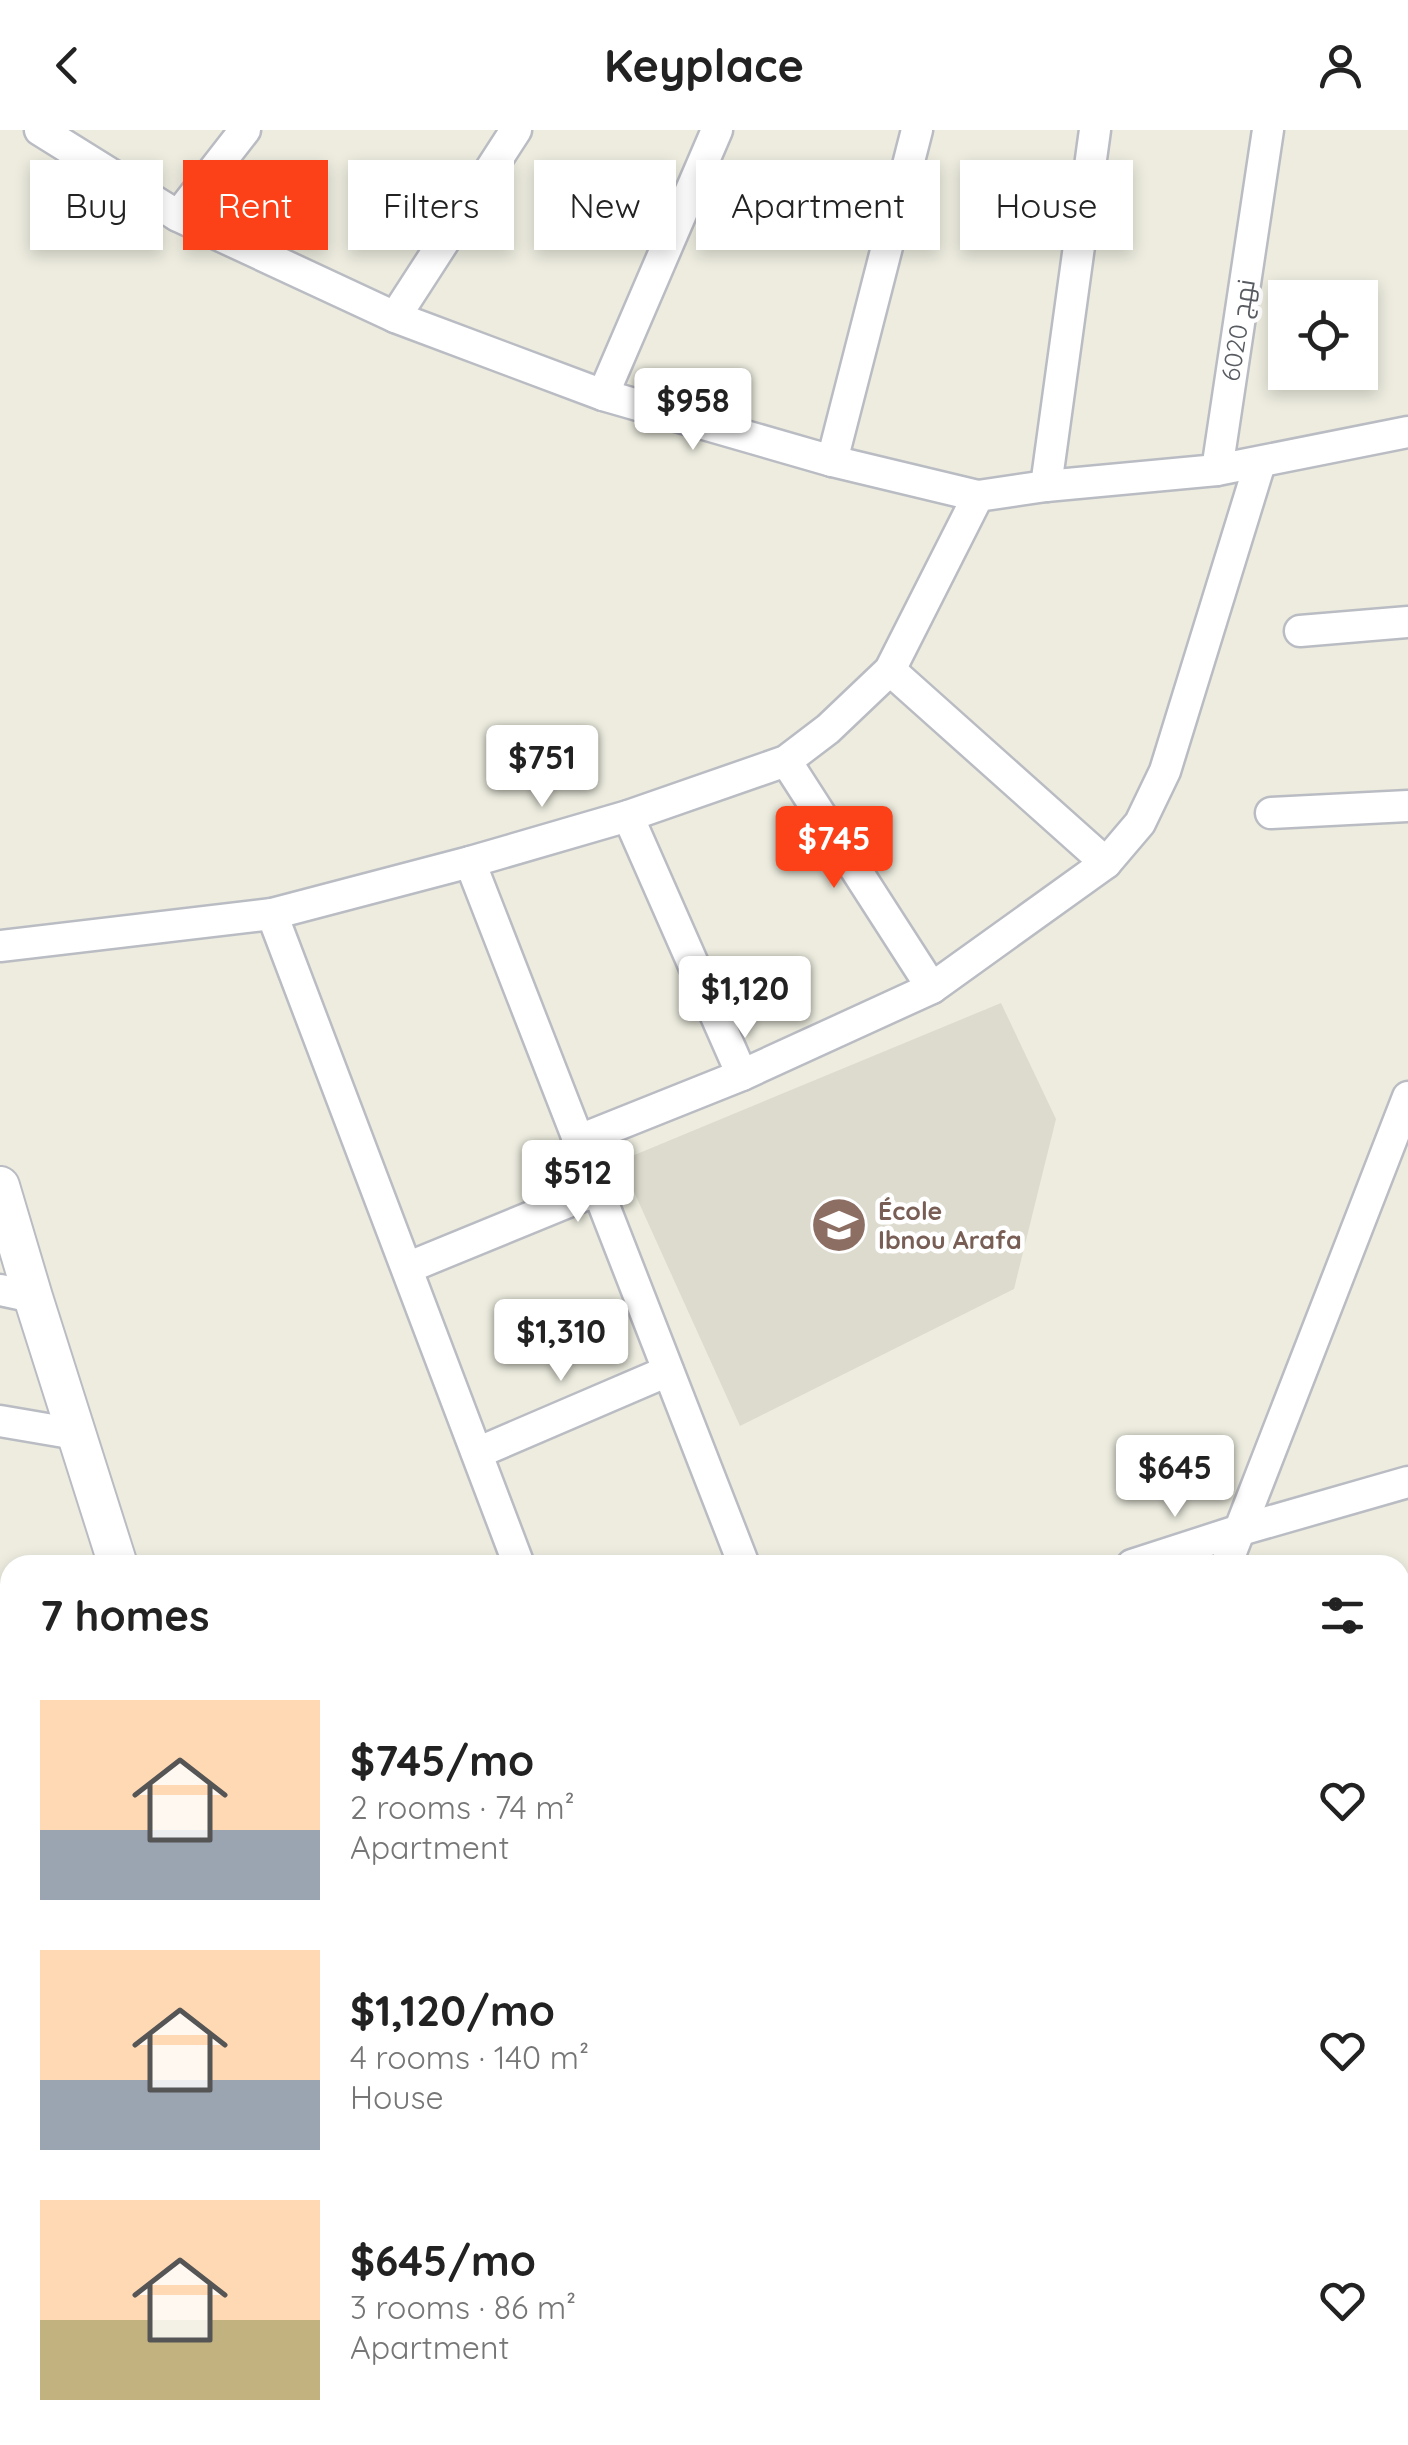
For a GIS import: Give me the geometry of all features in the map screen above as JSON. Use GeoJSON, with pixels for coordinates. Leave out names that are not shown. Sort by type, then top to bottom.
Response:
{"type":"FeatureCollection","features":[{"type":"Feature","properties":{"kind":"street"},"geometry":{"type":"LineString","coordinates":[[40,130],[178,216],[395,318],[604,395],[832,462],[978,496],[1216,470],[1408,432]]}},
{"type":"Feature","properties":{"kind":"street"},"geometry":{"type":"LineString","coordinates":[[178,216],[245,130]]}},
{"type":"Feature","properties":{"kind":"street"},"geometry":{"type":"LineString","coordinates":[[395,318],[516,130]]}},
{"type":"Feature","properties":{"kind":"street"},"geometry":{"type":"LineString","coordinates":[[604,395],[716,130]]}},
{"type":"Feature","properties":{"kind":"street"},"geometry":{"type":"LineString","coordinates":[[832,462],[917,130]]}},
{"type":"Feature","properties":{"kind":"street"},"geometry":{"type":"LineString","coordinates":[[1046,486],[1095,130]]}},
{"type":"Feature","properties":{"kind":"street","name":"نهج 6020"},"geometry":{"type":"LineString","coordinates":[[1216,470],[1268,130]]}},
{"type":"Feature","properties":{"kind":"street"},"geometry":{"type":"LineString","coordinates":[[578,1140],[742,1075],[932,988],[1106,864],[1140,823],[1165,772],[1260,463]]}},
{"type":"Feature","properties":{"kind":"street"},"geometry":{"type":"LineString","coordinates":[[0,946],[272,914],[628,816],[786,761],[828,729],[890,670],[978,496]]}},
{"type":"Feature","properties":{"kind":"street"},"geometry":{"type":"LineString","coordinates":[[1300,631],[1408,622]]}},
{"type":"Feature","properties":{"kind":"street"},"geometry":{"type":"LineString","coordinates":[[890,670],[1106,864]]}},
{"type":"Feature","properties":{"kind":"street"},"geometry":{"type":"LineString","coordinates":[[786,761],[932,988]]}},
{"type":"Feature","properties":{"kind":"street"},"geometry":{"type":"LineString","coordinates":[[1271,813],[1408,806]]}},
{"type":"Feature","properties":{"kind":"street"},"geometry":{"type":"LineString","coordinates":[[628,816],[742,1075]]}},
{"type":"Feature","properties":{"kind":"street"},"geometry":{"type":"LineString","coordinates":[[470,862],[740,1555]]}},
{"type":"Feature","properties":{"kind":"street"},"geometry":{"type":"LineString","coordinates":[[272,914],[515,1555]]}},
{"type":"Feature","properties":{"kind":"street"},"geometry":{"type":"LineString","coordinates":[[1229,1555],[1401,1136],[1408,1098]]}},
{"type":"Feature","properties":{"kind":"street"},"geometry":{"type":"LineString","coordinates":[[0,1186],[16,1294],[76,1434],[115,1555]]}},
{"type":"Feature","properties":{"kind":"street"},"geometry":{"type":"LineString","coordinates":[[407,1268],[597,1190]]}},
{"type":"Feature","properties":{"kind":"street"},"geometry":{"type":"LineString","coordinates":[[478,1452],[668,1371]]}},
{"type":"Feature","properties":{"kind":"street"},"geometry":{"type":"LineString","coordinates":[[0,1422],[76,1434]]}},
{"type":"Feature","properties":{"kind":"street"},"geometry":{"type":"LineString","coordinates":[[1163,1555],[1408,1482]]}},
{"type":"Feature","properties":{"kind":"shaded area","name":"École Ibnou Arafa"},"geometry":{"type":"Polygon","coordinates":[[[1001,1003],[1056,1119],[1014,1289],[740,1426],[620,1161],[1001,1003]]]}},
{"type":"Feature","properties":{"kind":"place","name":"École Ibnou Arafa"},"geometry":{"type":"Point","coordinates":[839,1225]}}]}
